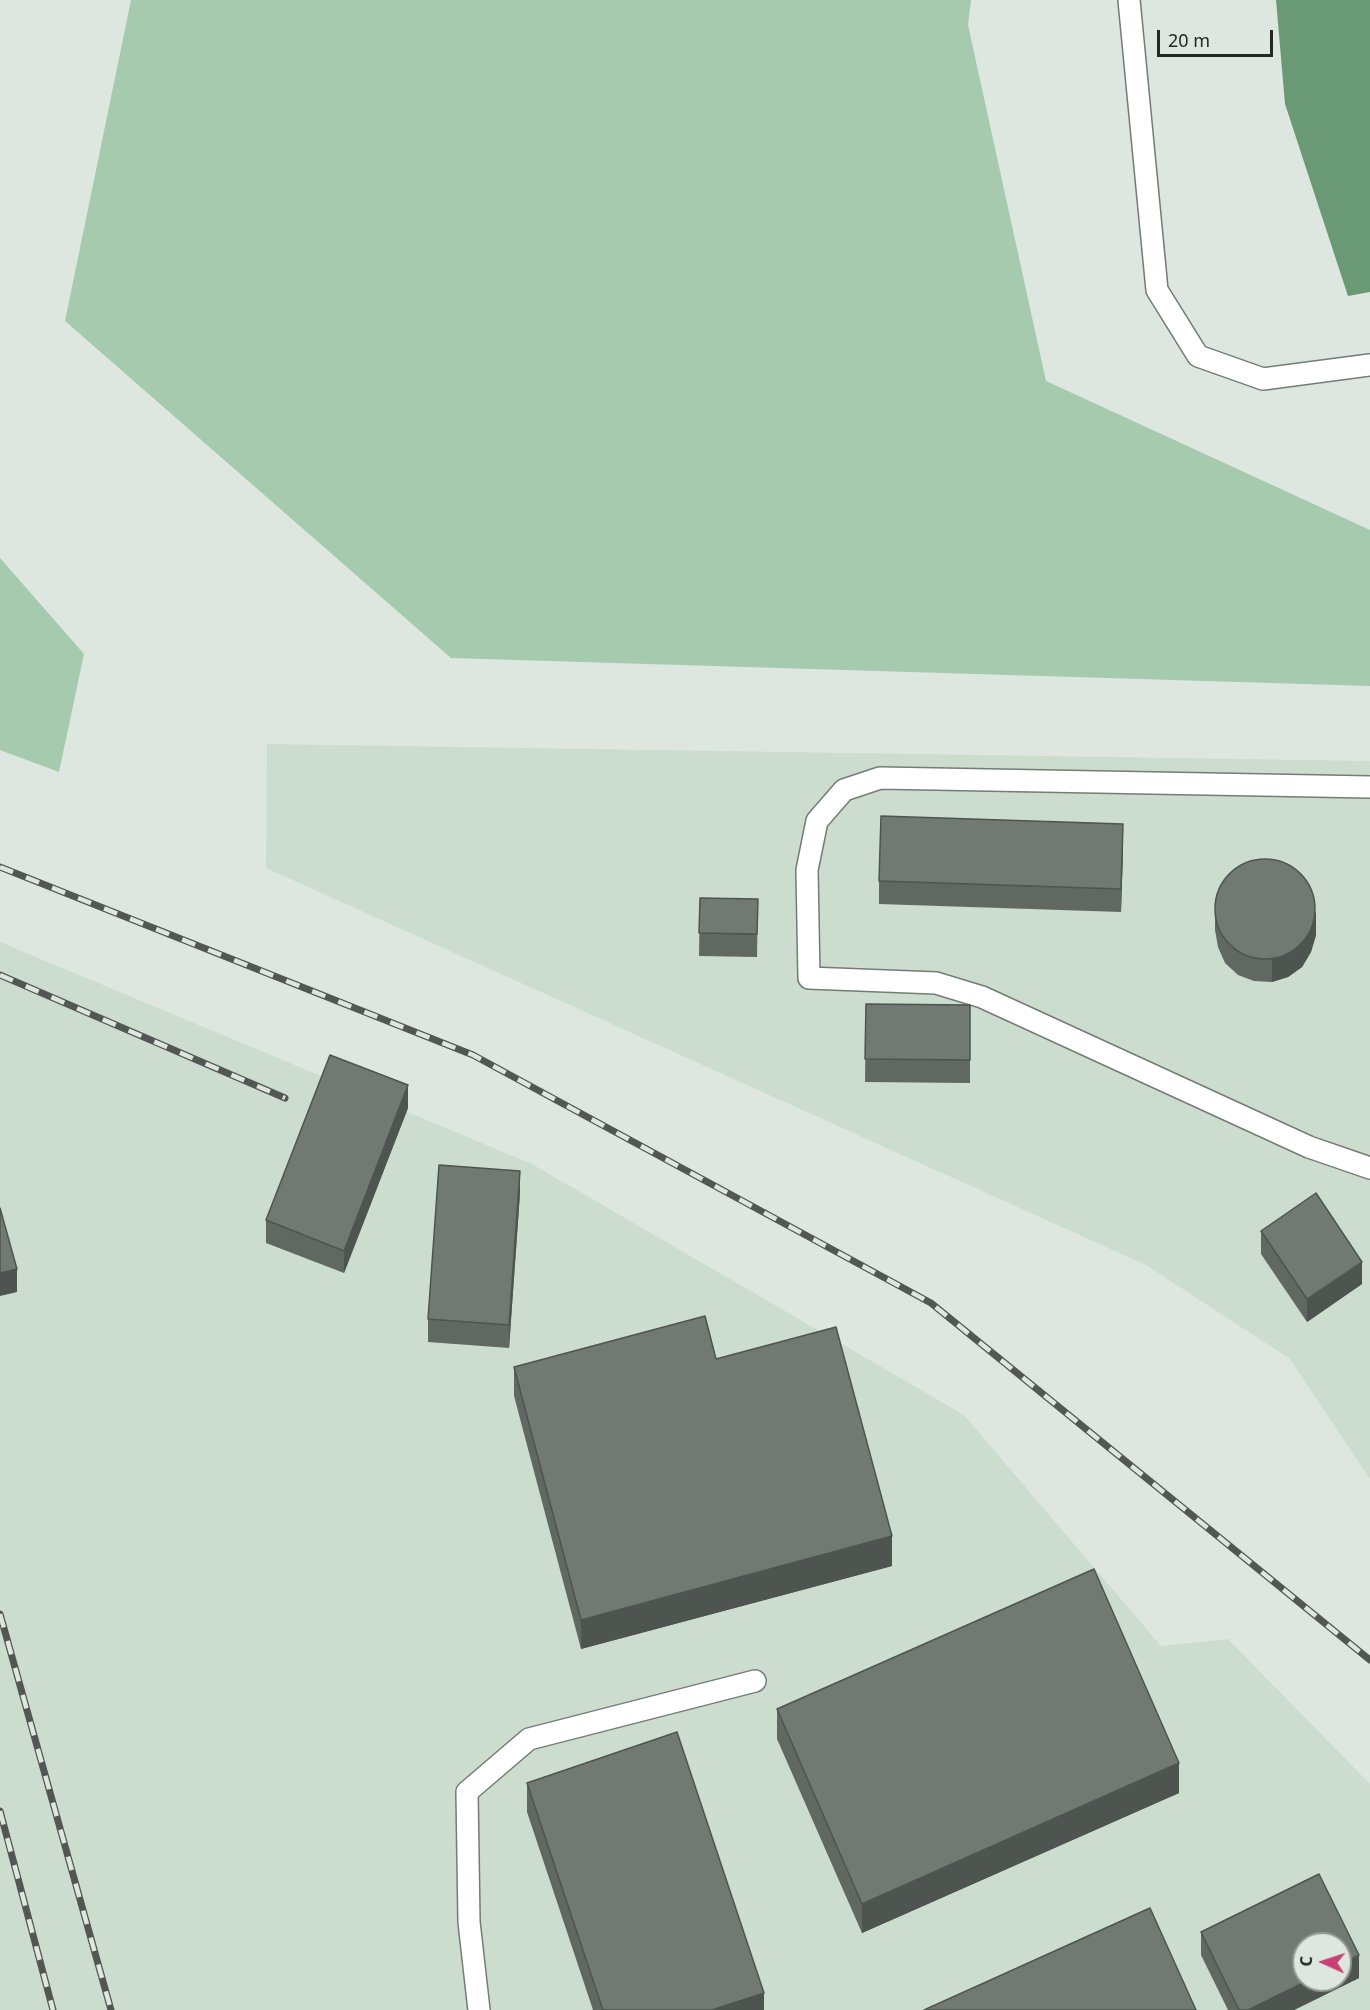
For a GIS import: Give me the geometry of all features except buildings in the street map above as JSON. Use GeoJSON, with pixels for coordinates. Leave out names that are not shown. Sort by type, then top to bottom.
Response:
{"type":"FeatureCollection","features":[{"type":"Feature","properties":{"kind":"lane"},"geometry":{"type":"LineString","coordinates":[[1129,0],[1157,290],[1198,357],[1263,379],[1370,365]]}},
{"type":"Feature","properties":{"kind":"lane"},"geometry":{"type":"LineString","coordinates":[[1370,787],[880,778],[844,790],[817,822],[807,870],[809,978],[936,983],[982,997],[1309,1147],[1370,1168]]}},
{"type":"Feature","properties":{"kind":"lane"},"geometry":{"type":"LineString","coordinates":[[479,2010],[470,1922],[467,1792],[529,1739],[754,1681]]}},
{"type":"Feature","properties":{"kind":"shaded area"},"geometry":{"type":"Polygon","coordinates":[[[131,0],[971,0],[968,25],[1046,381],[1370,530],[1370,686],[451,658],[65,321],[131,0]]]}},
{"type":"Feature","properties":{"kind":"shaded area"},"geometry":{"type":"Polygon","coordinates":[[[1276,0],[1370,0],[1370,292],[1348,296],[1285,104],[1276,0]]]}},
{"type":"Feature","properties":{"kind":"shaded area"},"geometry":{"type":"Polygon","coordinates":[[[0,558],[84,654],[59,772],[0,750],[0,558]]]}},
{"type":"Feature","properties":{"kind":"shaded area"},"geometry":{"type":"Polygon","coordinates":[[[267,744],[1370,761],[1370,1479],[1290,1359],[1146,1265],[266,868],[267,744]]]}},
{"type":"Feature","properties":{"kind":"shaded area"},"geometry":{"type":"Polygon","coordinates":[[[0,942],[532,1164],[964,1415],[1161,1646],[1228,1639],[1370,1784],[1370,2010],[0,2010],[0,942]]]}},
{"type":"Feature","properties":{"kind":"railway"},"geometry":{"type":"LineString","coordinates":[[0,867],[473,1055],[931,1303],[1370,1660]]}},
{"type":"Feature","properties":{"kind":"railway"},"geometry":{"type":"LineString","coordinates":[[0,975],[285,1098]]}},
{"type":"Feature","properties":{"kind":"railway"},"geometry":{"type":"LineString","coordinates":[[0,1614],[111,2010]]}},
{"type":"Feature","properties":{"kind":"railway"},"geometry":{"type":"LineString","coordinates":[[0,1811],[53,2010]]}}]}
